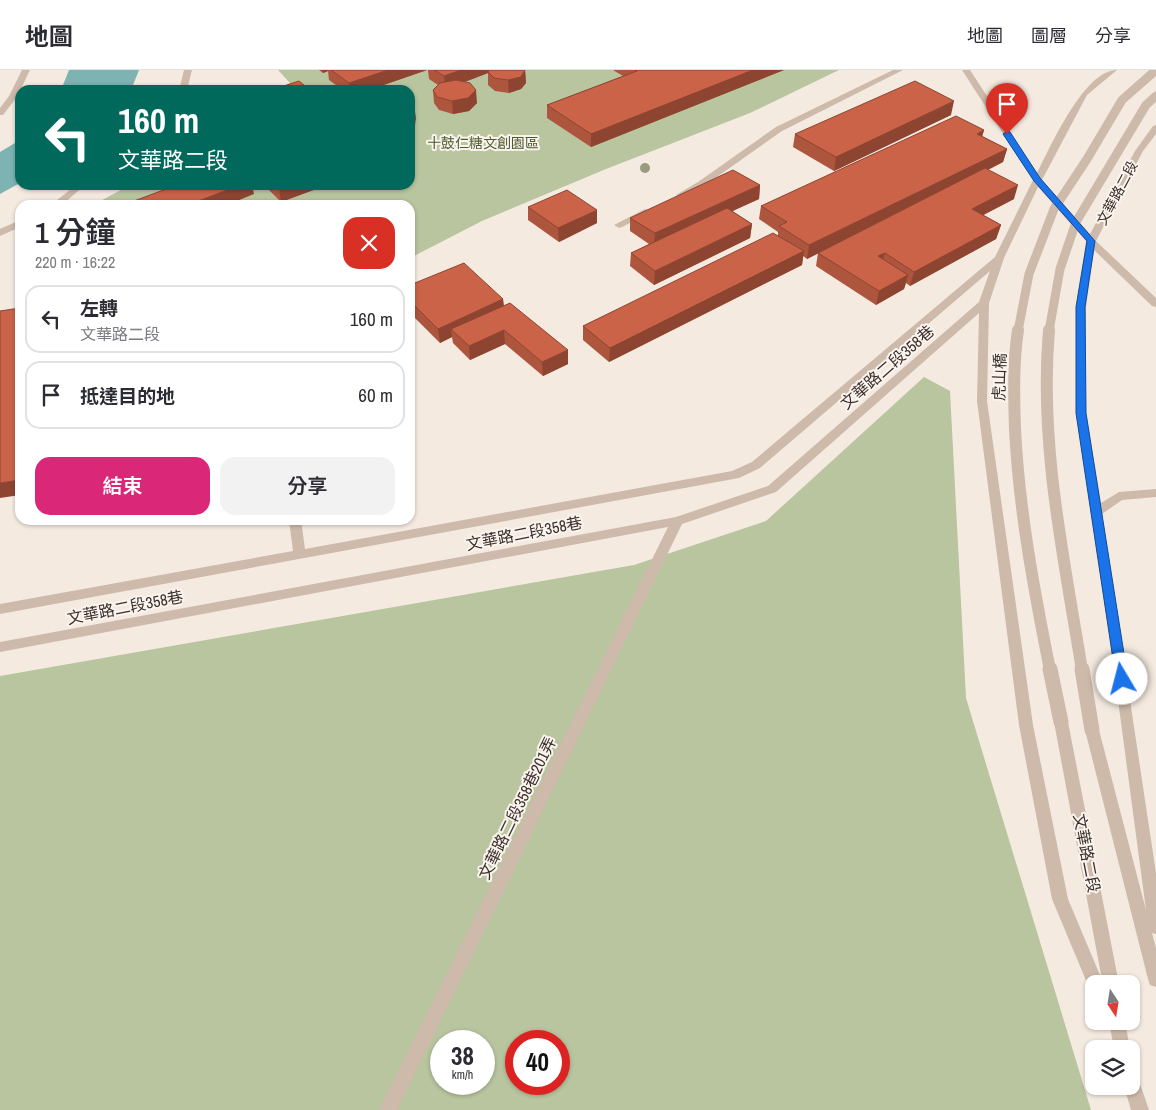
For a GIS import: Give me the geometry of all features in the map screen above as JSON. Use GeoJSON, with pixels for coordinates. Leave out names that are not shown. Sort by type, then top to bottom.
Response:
{"type":"FeatureCollection","features":[{"type":"Feature","properties":{"kind":"street"},"geometry":{"type":"LineString","coordinates":[[19,85],[26,70]]}},
{"type":"Feature","properties":{"kind":"street"},"geometry":{"type":"LineString","coordinates":[[184,85],[188,70]]}},
{"type":"Feature","properties":{"kind":"street"},"geometry":{"type":"LineString","coordinates":[[669,200],[702,184],[779,129],[899,70]]}},
{"type":"Feature","properties":{"kind":"street","name":"文華路二段"},"geometry":{"type":"LineString","coordinates":[[966,70],[1036,180],[1091,241],[1139,151],[1156,128]]}},
{"type":"Feature","properties":{"kind":"street"},"geometry":{"type":"LineString","coordinates":[[1092,975],[1060,899],[1026,725],[982,401],[984,303],[999,258],[1036,180],[1084,94],[1113,70]]}},
{"type":"Feature","properties":{"kind":"street","name":"虎山橋"},"geometry":{"type":"LineString","coordinates":[[1061,722],[1029,561],[1015,433],[1014,369],[1021,310],[1032,262],[1050,215],[1123,98],[1156,70]]}},
{"type":"Feature","properties":{"kind":"street"},"geometry":{"type":"LineString","coordinates":[[0,113],[15,93]]}},
{"type":"Feature","properties":{"kind":"street","name":"文華路二段"},"geometry":{"type":"LineString","coordinates":[[1156,96],[1146,105],[1076,222],[1060,269],[1050,315],[1046,374],[1048,438],[1065,564],[1092,730],[1156,979]]}},
{"type":"Feature","properties":{"kind":"street"},"geometry":{"type":"LineString","coordinates":[[62,200],[75,190]]}},
{"type":"Feature","properties":{"kind":"street"},"geometry":{"type":"LineString","coordinates":[[620,225],[652,208]]}},
{"type":"Feature","properties":{"kind":"street"},"geometry":{"type":"LineString","coordinates":[[0,233],[15,226]]}},
{"type":"Feature","properties":{"kind":"street"},"geometry":{"type":"LineString","coordinates":[[1091,241],[1156,304]]}},
{"type":"Feature","properties":{"kind":"street"},"geometry":{"type":"LineString","coordinates":[[1091,241],[1081,307],[1081,413],[1097,512],[1156,927]]}},
{"type":"Feature","properties":{"kind":"street","name":"文華路二段358巷"},"geometry":{"type":"LineString","coordinates":[[0,609],[735,475],[756,465],[999,258]]}},
{"type":"Feature","properties":{"kind":"street","name":"文華路二段358巷"},"geometry":{"type":"LineString","coordinates":[[0,647],[677,521],[772,489],[984,303]]}},
{"type":"Feature","properties":{"kind":"street"},"geometry":{"type":"LineString","coordinates":[[1097,512],[1120,496],[1156,493]]}},
{"type":"Feature","properties":{"kind":"street","name":"文華路二段358巷201弄"},"geometry":{"type":"LineString","coordinates":[[388,1110],[677,521]]}},
{"type":"Feature","properties":{"kind":"street"},"geometry":{"type":"LineString","coordinates":[[296,525],[300,555]]}},
{"type":"Feature","properties":{"kind":"street","name":"文華路二段"},"geometry":{"type":"LineString","coordinates":[[1061,722],[1110,975]]}},
{"type":"Feature","properties":{"kind":"street"},"geometry":{"type":"LineString","coordinates":[[1135,1095],[1140,1110]]}},
{"type":"Feature","properties":{"kind":"green space","name":"十鼓仁糖文創園區"},"geometry":{"type":"Polygon","coordinates":[[[278,70],[839,70],[750,113],[606,169],[482,221],[415,255],[415,200],[102,200],[121,190],[415,190],[415,85],[285,85],[290,83],[278,70]]]}},
{"type":"Feature","properties":{"kind":"green space"},"geometry":{"type":"Polygon","coordinates":[[[924,377],[950,391],[966,698],[1091,1110],[0,1110],[0,676],[634,565],[766,521],[924,377]]]}},
{"type":"Feature","properties":{"kind":"water"},"geometry":{"type":"Polygon","coordinates":[[[69,70],[139,70],[133,85],[63,85],[69,70]]]}},
{"type":"Feature","properties":{"kind":"water"},"geometry":{"type":"Polygon","coordinates":[[[15,143],[15,186],[0,194],[0,152],[15,143]]]}},
{"type":"Feature","properties":{"kind":"building"},"geometry":{"type":"Polygon","coordinates":[[[331,70],[388,70],[349,83],[331,70]]]}},
{"type":"Feature","properties":{"kind":"building"},"geometry":{"type":"Polygon","coordinates":[[[434,70],[461,70],[444,76],[434,70]]]}},
{"type":"Feature","properties":{"kind":"building"},"geometry":{"type":"Polygon","coordinates":[[[489,70],[525,70],[521,77],[508,80],[494,78],[488,72],[489,70]]]}},
{"type":"Feature","properties":{"kind":"building"},"geometry":{"type":"Polygon","coordinates":[[[635,70],[753,70],[591,134],[547,105],[637,71],[635,70]]]}},
{"type":"Feature","properties":{"kind":"building"},"geometry":{"type":"Polygon","coordinates":[[[456,80],[470,83],[476,90],[468,98],[452,101],[437,97],[433,90],[440,83],[456,80]]]}},
{"type":"Feature","properties":{"kind":"building"},"geometry":{"type":"Polygon","coordinates":[[[299,81],[304,85],[287,85],[299,81]]]}},
{"type":"Feature","properties":{"kind":"building"},"geometry":{"type":"Polygon","coordinates":[[[915,81],[954,101],[836,157],[795,134],[915,81]]]}},
{"type":"Feature","properties":{"kind":"building"},"geometry":{"type":"Polygon","coordinates":[[[956,116],[984,130],[977,134],[1007,149],[809,245],[779,226],[787,222],[761,206],[956,116]]]}},
{"type":"Feature","properties":{"kind":"building"},"geometry":{"type":"Polygon","coordinates":[[[985,168],[1018,185],[972,209],[1001,225],[914,272],[885,253],[878,256],[908,275],[879,291],[818,253],[985,168]]]}},
{"type":"Feature","properties":{"kind":"building"},"geometry":{"type":"Polygon","coordinates":[[[733,170],[760,185],[655,233],[630,218],[733,170]]]}},
{"type":"Feature","properties":{"kind":"building"},"geometry":{"type":"Polygon","coordinates":[[[164,190],[227,190],[201,200],[137,200],[164,190]]]}},
{"type":"Feature","properties":{"kind":"building"},"geometry":{"type":"Polygon","coordinates":[[[567,190],[597,210],[558,228],[528,207],[567,190]]]}},
{"type":"Feature","properties":{"kind":"building"},"geometry":{"type":"Polygon","coordinates":[[[727,208],[752,224],[655,271],[631,253],[727,208]]]}},
{"type":"Feature","properties":{"kind":"building"},"geometry":{"type":"Polygon","coordinates":[[[773,233],[804,251],[610,348],[583,326],[773,233]]]}},
{"type":"Feature","properties":{"kind":"building"},"geometry":{"type":"Polygon","coordinates":[[[464,263],[503,299],[438,329],[415,306],[415,283],[464,263]]]}},
{"type":"Feature","properties":{"kind":"building"},"geometry":{"type":"Polygon","coordinates":[[[510,303],[568,350],[542,362],[504,330],[469,346],[451,329],[510,303]]]}},
{"type":"Feature","properties":{"kind":"building"},"geometry":{"type":"Polygon","coordinates":[[[15,309],[15,481],[0,483],[0,311],[15,309]]]}},
{"type":"Feature","properties":{"kind":"route"},"geometry":{"type":"LineString","coordinates":[[1007,134],[1036,180],[1091,241],[1081,307],[1081,413],[1122,679]]}}]}
